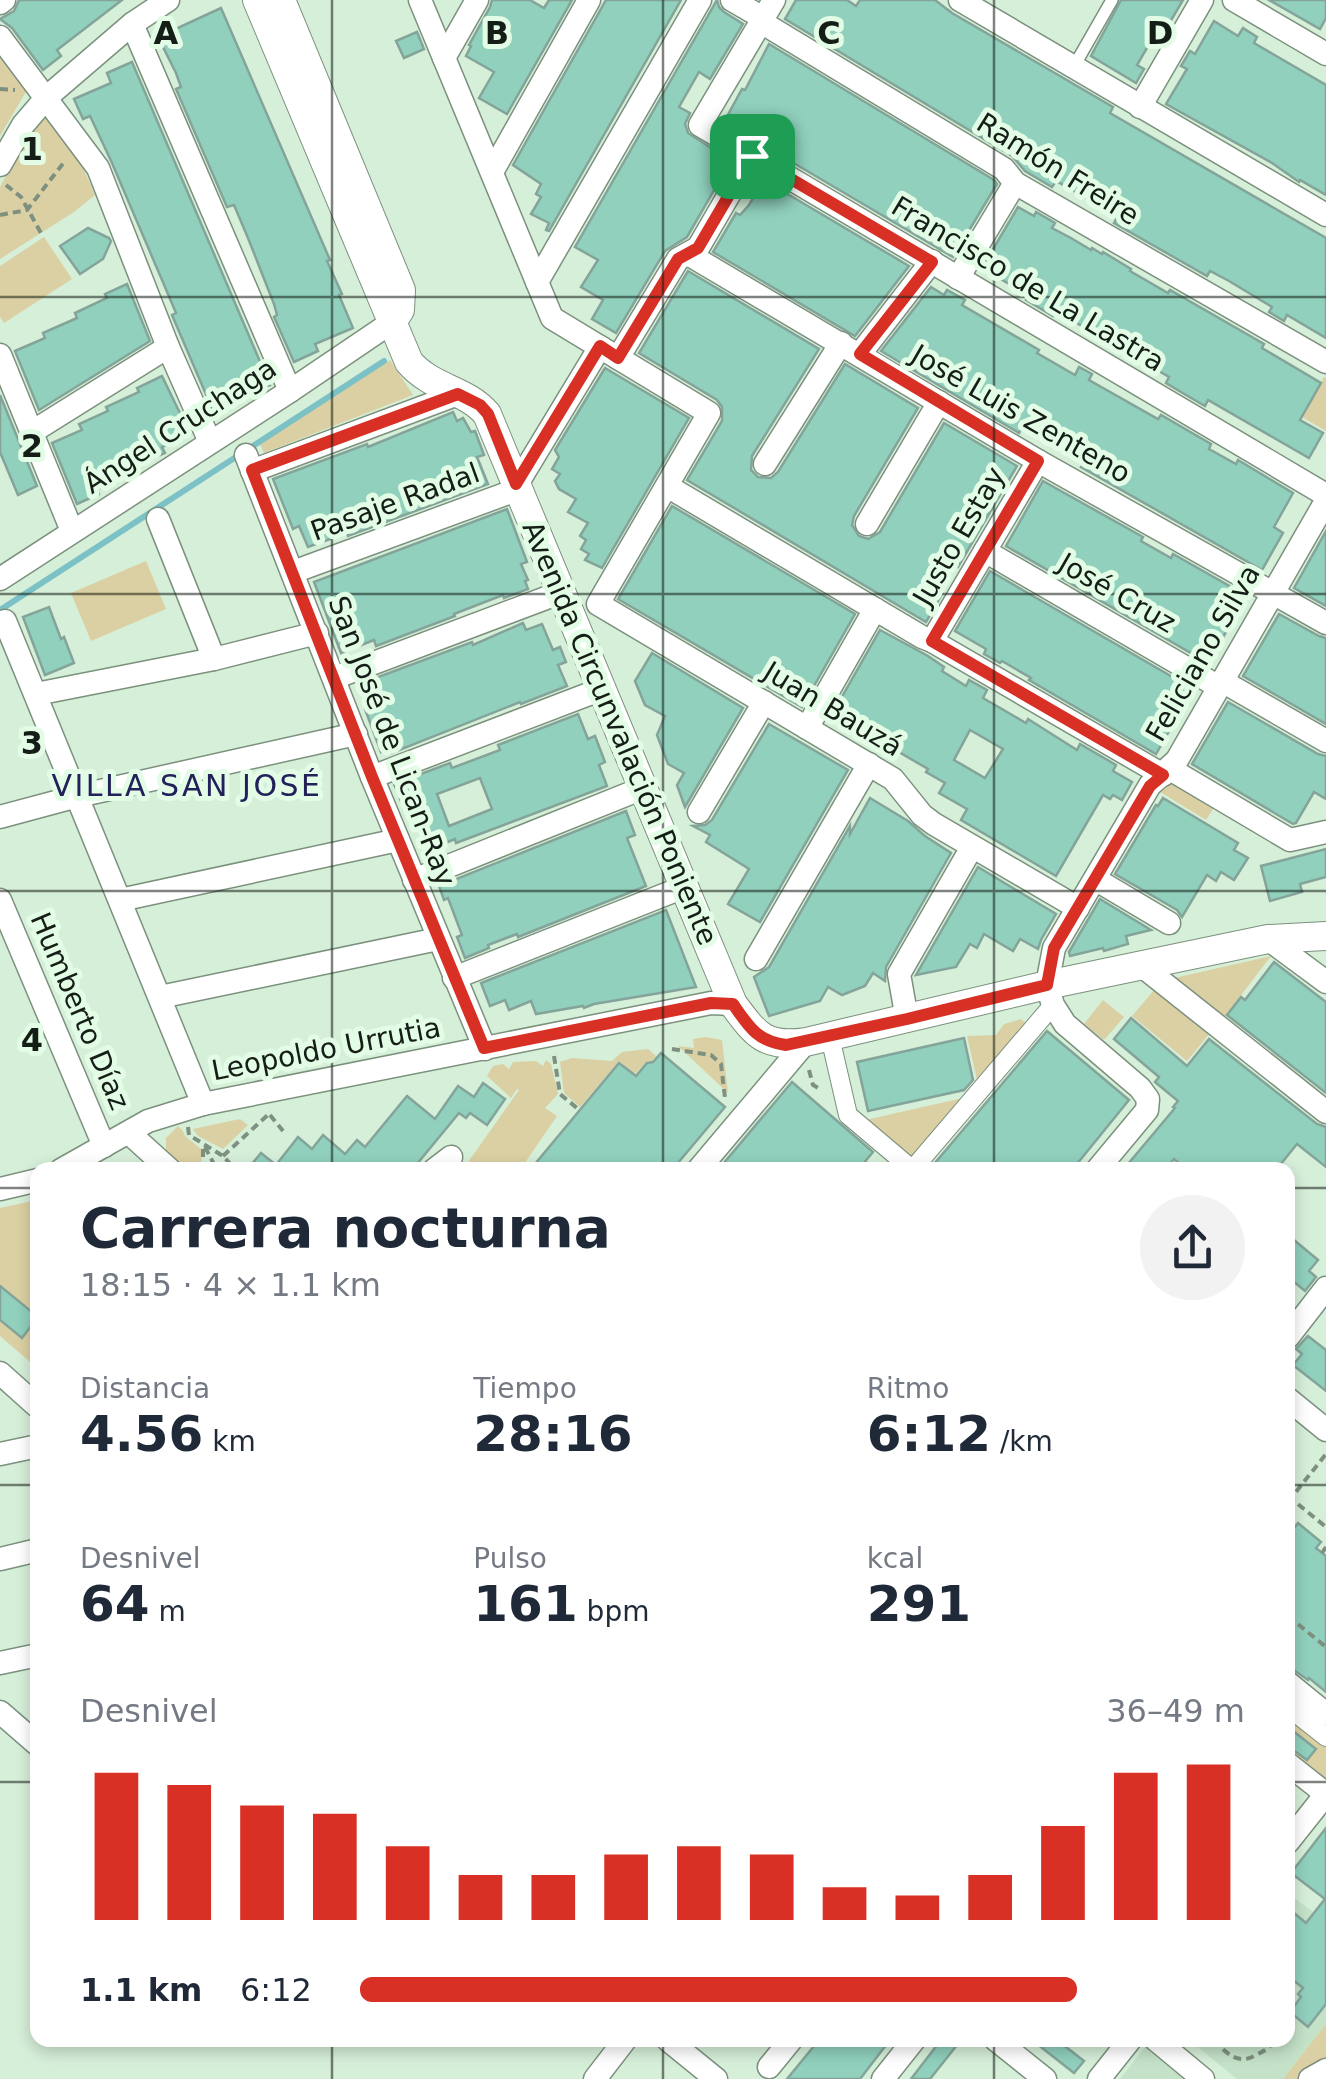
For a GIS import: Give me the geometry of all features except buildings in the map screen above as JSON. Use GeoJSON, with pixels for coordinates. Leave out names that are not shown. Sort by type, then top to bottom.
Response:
{"type":"FeatureCollection","features":[{"type":"Feature","properties":{"kind":"street"},"geometry":{"type":"LineString","coordinates":[[0,164],[46,98],[132,24],[168,0]]}},
{"type":"Feature","properties":{"kind":"street","name":"Avenida Circunvalación Poniente"},"geometry":{"type":"LineString","coordinates":[[257,0],[408,362],[436,385],[480,405],[488,414],[733,1004],[750,1027],[772,1043],[808,1041]]}},
{"type":"Feature","properties":{"kind":"street","name":"Avenida Circunvalación Poniente"},"geometry":{"type":"LineString","coordinates":[[281,0],[402,290],[400,310],[392,322]]}},
{"type":"Feature","properties":{"kind":"street"},"geometry":{"type":"LineString","coordinates":[[334,678],[567,605],[598,604],[709,414],[552,318],[420,0]]}},
{"type":"Feature","properties":{"kind":"street"},"geometry":{"type":"LineString","coordinates":[[444,58],[476,0]]}},
{"type":"Feature","properties":{"kind":"street"},"geometry":{"type":"LineString","coordinates":[[492,172],[589,0]]}},
{"type":"Feature","properties":{"kind":"street"},"geometry":{"type":"LineString","coordinates":[[538,282],[700,0]]}},
{"type":"Feature","properties":{"kind":"street","name":"Ramón Freire"},"geometry":{"type":"LineString","coordinates":[[732,0],[766,13],[1004,168],[1015,183],[1326,362]]}},
{"type":"Feature","properties":{"kind":"street"},"geometry":{"type":"LineString","coordinates":[[1140,107],[1202,0]]}},
{"type":"Feature","properties":{"kind":"street"},"geometry":{"type":"LineString","coordinates":[[1234,0],[1326,54]]}},
{"type":"Feature","properties":{"kind":"street"},"geometry":{"type":"LineString","coordinates":[[965,1],[1326,216]]}},
{"type":"Feature","properties":{"kind":"street","name":"Francisco de La Lastra"},"geometry":{"type":"LineString","coordinates":[[766,13],[700,125],[1326,498]]}},
{"type":"Feature","properties":{"kind":"street"},"geometry":{"type":"LineString","coordinates":[[132,24],[290,391]]}},
{"type":"Feature","properties":{"kind":"street"},"geometry":{"type":"LineString","coordinates":[[0,37],[98,168],[210,442]]}},
{"type":"Feature","properties":{"kind":"street"},"geometry":{"type":"LineString","coordinates":[[518,486],[678,259],[698,248],[752,156]]}},
{"type":"Feature","properties":{"kind":"street"},"geometry":{"type":"LineString","coordinates":[[958,278],[1015,183]]}},
{"type":"Feature","properties":{"kind":"street","name":"José Luis Zenteno"},"geometry":{"type":"LineString","coordinates":[[688,254],[1038,461],[1326,624]]}},
{"type":"Feature","properties":{"kind":"street"},"geometry":{"type":"LineString","coordinates":[[765,464],[851,349],[932,262]]}},
{"type":"Feature","properties":{"kind":"street","name":"Ángel Cruchaga"},"geometry":{"type":"LineString","coordinates":[[0,579],[392,322]]}},
{"type":"Feature","properties":{"kind":"street"},"geometry":{"type":"LineString","coordinates":[[32,432],[168,347]]}},
{"type":"Feature","properties":{"kind":"street"},"geometry":{"type":"LineString","coordinates":[[0,355],[72,531]]}},
{"type":"Feature","properties":{"kind":"street","name":"San José de Lican-Ray"},"geometry":{"type":"LineString","coordinates":[[458,394],[249,463],[484,1048]]}},
{"type":"Feature","properties":{"kind":"street"},"geometry":{"type":"LineString","coordinates":[[867,524],[940,402]]}},
{"type":"Feature","properties":{"kind":"street","name":"Justo Estay"},"geometry":{"type":"LineString","coordinates":[[932,641],[1038,461]]}},
{"type":"Feature","properties":{"kind":"street","name":"Pasaje Radal"},"geometry":{"type":"LineString","coordinates":[[293,572],[518,486]]}},
{"type":"Feature","properties":{"kind":"street"},"geometry":{"type":"LineString","coordinates":[[667,486],[922,638],[1290,840],[1326,832]]}},
{"type":"Feature","properties":{"kind":"street","name":"Feliciano Silva"},"geometry":{"type":"LineString","coordinates":[[1050,995],[1054,948],[1150,786],[1177,760],[1326,498]]}},
{"type":"Feature","properties":{"kind":"street"},"geometry":{"type":"LineString","coordinates":[[158,518],[214,659]]}},
{"type":"Feature","properties":{"kind":"street","name":"José Cruz"},"geometry":{"type":"LineString","coordinates":[[985,551],[1326,741]]}},
{"type":"Feature","properties":{"kind":"street","name":"Juan Bauzá"},"geometry":{"type":"LineString","coordinates":[[598,604],[893,779],[922,815],[1078,908]]}},
{"type":"Feature","properties":{"kind":"street"},"geometry":{"type":"LineString","coordinates":[[807,728],[874,609]]}},
{"type":"Feature","properties":{"kind":"street"},"geometry":{"type":"LineString","coordinates":[[5,621],[203,1104]]}},
{"type":"Feature","properties":{"kind":"street"},"geometry":{"type":"LineString","coordinates":[[36,694],[214,659],[317,633]]}},
{"type":"Feature","properties":{"kind":"street"},"geometry":{"type":"LineString","coordinates":[[372,777],[602,689]]}},
{"type":"Feature","properties":{"kind":"street"},"geometry":{"type":"LineString","coordinates":[[699,812],[764,702]]}},
{"type":"Feature","properties":{"kind":"street"},"geometry":{"type":"LineString","coordinates":[[0,817],[356,734]]}},
{"type":"Feature","properties":{"kind":"street"},"geometry":{"type":"LineString","coordinates":[[756,959],[869,764]]}},
{"type":"Feature","properties":{"kind":"street"},"geometry":{"type":"LineString","coordinates":[[414,880],[643,788]]}},
{"type":"Feature","properties":{"kind":"street"},"geometry":{"type":"LineString","coordinates":[[120,900],[398,840]]}},
{"type":"Feature","properties":{"kind":"street"},"geometry":{"type":"LineString","coordinates":[[907,1019],[899,974],[972,847]]}},
{"type":"Feature","properties":{"kind":"street"},"geometry":{"type":"LineString","coordinates":[[1095,879],[1169,923]]}},
{"type":"Feature","properties":{"kind":"street"},"geometry":{"type":"LineString","coordinates":[[454,978],[684,887]]}},
{"type":"Feature","properties":{"kind":"street","name":"Humberto Díaz"},"geometry":{"type":"LineString","coordinates":[[0,900],[104,1146]]}},
{"type":"Feature","properties":{"kind":"street"},"geometry":{"type":"LineString","coordinates":[[705,1162],[808,1041],[907,1019],[1050,995],[1137,966],[1268,938],[1326,936]]}},
{"type":"Feature","properties":{"kind":"street"},"geometry":{"type":"LineString","coordinates":[[1268,938],[1326,982]]}},
{"type":"Feature","properties":{"kind":"street"},"geometry":{"type":"LineString","coordinates":[[160,997],[438,939]]}},
{"type":"Feature","properties":{"kind":"street"},"geometry":{"type":"LineString","coordinates":[[1137,966],[1324,1107]]}},
{"type":"Feature","properties":{"kind":"street"},"geometry":{"type":"LineString","coordinates":[[1050,995],[1065,1024],[1148,1098],[1148,1110],[1110,1162]]}},
{"type":"Feature","properties":{"kind":"street"},"geometry":{"type":"LineString","coordinates":[[907,1162],[1050,995]]}},
{"type":"Feature","properties":{"kind":"street","name":"Leopoldo Urrutia"},"geometry":{"type":"LineString","coordinates":[[75,1162],[159,1116],[203,1104],[711,1003],[733,1004]]}},
{"type":"Feature","properties":{"kind":"street"},"geometry":{"type":"LineString","coordinates":[[808,1041],[848,1115],[898,1162]]}},
{"type":"Feature","properties":{"kind":"street"},"geometry":{"type":"LineString","coordinates":[[128,1133],[161,1162]]}},
{"type":"Feature","properties":{"kind":"street"},"geometry":{"type":"LineString","coordinates":[[0,1189],[30,1182]]}},
{"type":"Feature","properties":{"kind":"street"},"geometry":{"type":"LineString","coordinates":[[1295,1328],[1326,1288]]}},
{"type":"Feature","properties":{"kind":"street"},"geometry":{"type":"LineString","coordinates":[[0,1373],[30,1400]]}},
{"type":"Feature","properties":{"kind":"street"},"geometry":{"type":"LineString","coordinates":[[1295,1406],[1326,1430]]}},
{"type":"Feature","properties":{"kind":"street"},"geometry":{"type":"LineString","coordinates":[[0,1454],[30,1448]]}},
{"type":"Feature","properties":{"kind":"street"},"geometry":{"type":"LineString","coordinates":[[0,1559],[30,1552]]}},
{"type":"Feature","properties":{"kind":"street"},"geometry":{"type":"LineString","coordinates":[[0,1663],[30,1656]]}},
{"type":"Feature","properties":{"kind":"street"},"geometry":{"type":"LineString","coordinates":[[1295,1689],[1326,1714]]}},
{"type":"Feature","properties":{"kind":"street"},"geometry":{"type":"LineString","coordinates":[[0,1712],[30,1738]]}},
{"type":"Feature","properties":{"kind":"street"},"geometry":{"type":"LineString","coordinates":[[1295,1713],[1326,1737]]}},
{"type":"Feature","properties":{"kind":"street"},"geometry":{"type":"LineString","coordinates":[[1295,1770],[1326,1794],[1295,1833]]}},
{"type":"Feature","properties":{"kind":"street"},"geometry":{"type":"LineString","coordinates":[[594,2079],[619,2047]]}},
{"type":"Feature","properties":{"kind":"street"},"geometry":{"type":"LineString","coordinates":[[677,2047],[716,2079]]}},
{"type":"Feature","properties":{"kind":"street"},"geometry":{"type":"LineString","coordinates":[[769,2067],[785,2047]]}},
{"type":"Feature","properties":{"kind":"street"},"geometry":{"type":"LineString","coordinates":[[884,2079],[909,2047]]}},
{"type":"Feature","properties":{"kind":"street"},"geometry":{"type":"LineString","coordinates":[[1005,2047],[1045,2079]]}},
{"type":"Feature","properties":{"kind":"street"},"geometry":{"type":"LineString","coordinates":[[1099,2079],[1124,2047]]}},
{"type":"Feature","properties":{"kind":"street"},"geometry":{"type":"LineString","coordinates":[[1164,2047],[1203,2079]]}},
{"type":"Feature","properties":{"kind":"street"},"geometry":{"type":"LineString","coordinates":[[1310,2079],[1326,2070]]}},
{"type":"Feature","properties":{"kind":"lane"},"geometry":{"type":"LineString","coordinates":[[1073,68],[1112,0]]}},
{"type":"Feature","properties":{"kind":"path"},"geometry":{"type":"LineString","coordinates":[[0,215],[27,210],[79,142]]}},
{"type":"Feature","properties":{"kind":"path"},"geometry":{"type":"LineString","coordinates":[[0,180],[21,197],[40,233]]}},
{"type":"Feature","properties":{"kind":"path"},"geometry":{"type":"LineString","coordinates":[[672,1048],[712,1055],[722,1064],[725,1098]]}},
{"type":"Feature","properties":{"kind":"path"},"geometry":{"type":"LineString","coordinates":[[554,1053],[560,1094],[576,1108]]}},
{"type":"Feature","properties":{"kind":"path"},"geometry":{"type":"LineString","coordinates":[[223,1156],[279,1104]]}},
{"type":"Feature","properties":{"kind":"path"},"geometry":{"type":"LineString","coordinates":[[269,1114],[283,1131]]}},
{"type":"Feature","properties":{"kind":"path"},"geometry":{"type":"LineString","coordinates":[[186,1122],[189,1135],[229,1162]]}},
{"type":"Feature","properties":{"kind":"path"},"geometry":{"type":"LineString","coordinates":[[203,1143],[203,1162]]}},
{"type":"Feature","properties":{"kind":"path"},"geometry":{"type":"LineString","coordinates":[[203,1143],[213,1162]]}},
{"type":"Feature","properties":{"kind":"path"},"geometry":{"type":"LineString","coordinates":[[1295,1491],[1326,1454]]}},
{"type":"Feature","properties":{"kind":"path"},"geometry":{"type":"LineString","coordinates":[[1295,1504],[1326,1527]]}},
{"type":"Feature","properties":{"kind":"path"},"geometry":{"type":"LineString","coordinates":[[1295,1622],[1326,1646]]}},
{"type":"Feature","properties":{"kind":"path"},"geometry":{"type":"LineString","coordinates":[[1222,2047],[1242,2060],[1271,2047]]}},
{"type":"Feature","properties":{"kind":"shaded area"},"geometry":{"type":"Polygon","coordinates":[[[0,52],[27,90],[0,136],[0,52]]]}},
{"type":"Feature","properties":{"kind":"shaded area"},"geometry":{"type":"Polygon","coordinates":[[[44,113],[77,154],[95,195],[0,259],[0,187],[21,145],[44,113]]]}},
{"type":"Feature","properties":{"kind":"shaded area"},"geometry":{"type":"Polygon","coordinates":[[[44,237],[72,279],[4,323],[0,317],[0,266],[44,237]]]}},
{"type":"Feature","properties":{"kind":"shaded area"},"geometry":{"type":"Polygon","coordinates":[[[390,360],[413,395],[264,453],[260,444],[390,360]]]}},
{"type":"Feature","properties":{"kind":"shaded area"},"geometry":{"type":"Polygon","coordinates":[[[1326,378],[1326,431],[1302,417],[1326,378]]]}},
{"type":"Feature","properties":{"kind":"shaded area"},"geometry":{"type":"Polygon","coordinates":[[[146,561],[166,609],[91,641],[71,593],[146,561]]]}},
{"type":"Feature","properties":{"kind":"shaded area"},"geometry":{"type":"Polygon","coordinates":[[[1171,781],[1215,806],[1206,820],[1157,790],[1171,781]]]}},
{"type":"Feature","properties":{"kind":"shaded area"},"geometry":{"type":"Polygon","coordinates":[[[1271,956],[1222,1020],[1170,979],[1271,956]]]}},
{"type":"Feature","properties":{"kind":"shaded area"},"geometry":{"type":"Polygon","coordinates":[[[1155,989],[1209,1034],[1187,1061],[1132,1016],[1155,989]]]}},
{"type":"Feature","properties":{"kind":"shaded area"},"geometry":{"type":"Polygon","coordinates":[[[1103,1000],[1124,1017],[1104,1040],[1084,1024],[1103,1000]]]}},
{"type":"Feature","properties":{"kind":"shaded area"},"geometry":{"type":"Polygon","coordinates":[[[1021,1019],[1029,1026],[978,1084],[967,1036],[996,1035],[1004,1024],[1021,1019]]]}},
{"type":"Feature","properties":{"kind":"shaded area"},"geometry":{"type":"Polygon","coordinates":[[[693,1039],[722,1040],[728,1093],[678,1046],[694,1048],[693,1039]]]}},
{"type":"Feature","properties":{"kind":"shaded area"},"geometry":{"type":"Polygon","coordinates":[[[648,1049],[656,1056],[652,1061],[647,1061],[635,1074],[619,1061],[580,1107],[564,1093],[560,1062],[572,1058],[612,1061],[622,1052],[648,1049]]]}},
{"type":"Feature","properties":{"kind":"shaded area"},"geometry":{"type":"Polygon","coordinates":[[[546,1060],[551,1064],[558,1094],[545,1108],[557,1116],[525,1162],[468,1162],[519,1090],[511,1098],[487,1076],[493,1066],[503,1064],[509,1069],[513,1062],[536,1061],[543,1066],[546,1060]]]}},
{"type":"Feature","properties":{"kind":"shaded area"},"geometry":{"type":"Polygon","coordinates":[[[967,1097],[911,1162],[861,1121],[967,1097]]]}},
{"type":"Feature","properties":{"kind":"shaded area"},"geometry":{"type":"Polygon","coordinates":[[[240,1119],[248,1125],[223,1149],[198,1136],[193,1129],[240,1119]]]}},
{"type":"Feature","properties":{"kind":"shaded area"},"geometry":{"type":"Polygon","coordinates":[[[178,1126],[201,1149],[202,1162],[174,1162],[166,1153],[166,1138],[178,1126]]]}},
{"type":"Feature","properties":{"kind":"shaded area"},"geometry":{"type":"Polygon","coordinates":[[[30,1202],[30,1362],[0,1336],[0,1208],[30,1202]]]}},
{"type":"Feature","properties":{"kind":"shaded area"},"geometry":{"type":"Polygon","coordinates":[[[1295,1689],[1326,1714],[1326,1794],[1295,1770],[1295,1689]]]}},
{"type":"Feature","properties":{"kind":"shaded area"},"geometry":{"type":"Polygon","coordinates":[[[1295,1898],[1326,1922],[1326,2024],[1283,2079],[1237,2079],[1198,2047],[1295,2047],[1295,1898]]]}},
{"type":"Feature","properties":{"kind":"shaded area"},"geometry":{"type":"Polygon","coordinates":[[[1326,2024],[1326,2064],[1302,2079],[1283,2079],[1326,2024]]]}},
{"type":"Feature","properties":{"kind":"shaded area"},"geometry":{"type":"Polygon","coordinates":[[[1145,2047],[1183,2079],[1120,2079],[1145,2047]]]}},
{"type":"Feature","properties":{"kind":"waterway"},"geometry":{"type":"LineString","coordinates":[[0,610],[384,361]]}},
{"type":"Feature","properties":{"kind":"district","name":"VILLA SAN JOSÉ"},"geometry":{"type":"Point","coordinates":[187,785]}},
{"type":"Feature","properties":{"kind":"route"},"geometry":{"type":"LineString","coordinates":[[752,156],[932,262],[860,354],[1038,461],[932,641],[1163,775],[1150,786],[1054,948],[1047,985],[786,1045],[760,1037],[733,1004],[711,1003],[484,1048],[252,470],[458,394],[480,405],[488,414],[516,484],[600,346],[618,358],[678,259],[698,248],[752,156]]}}]}
